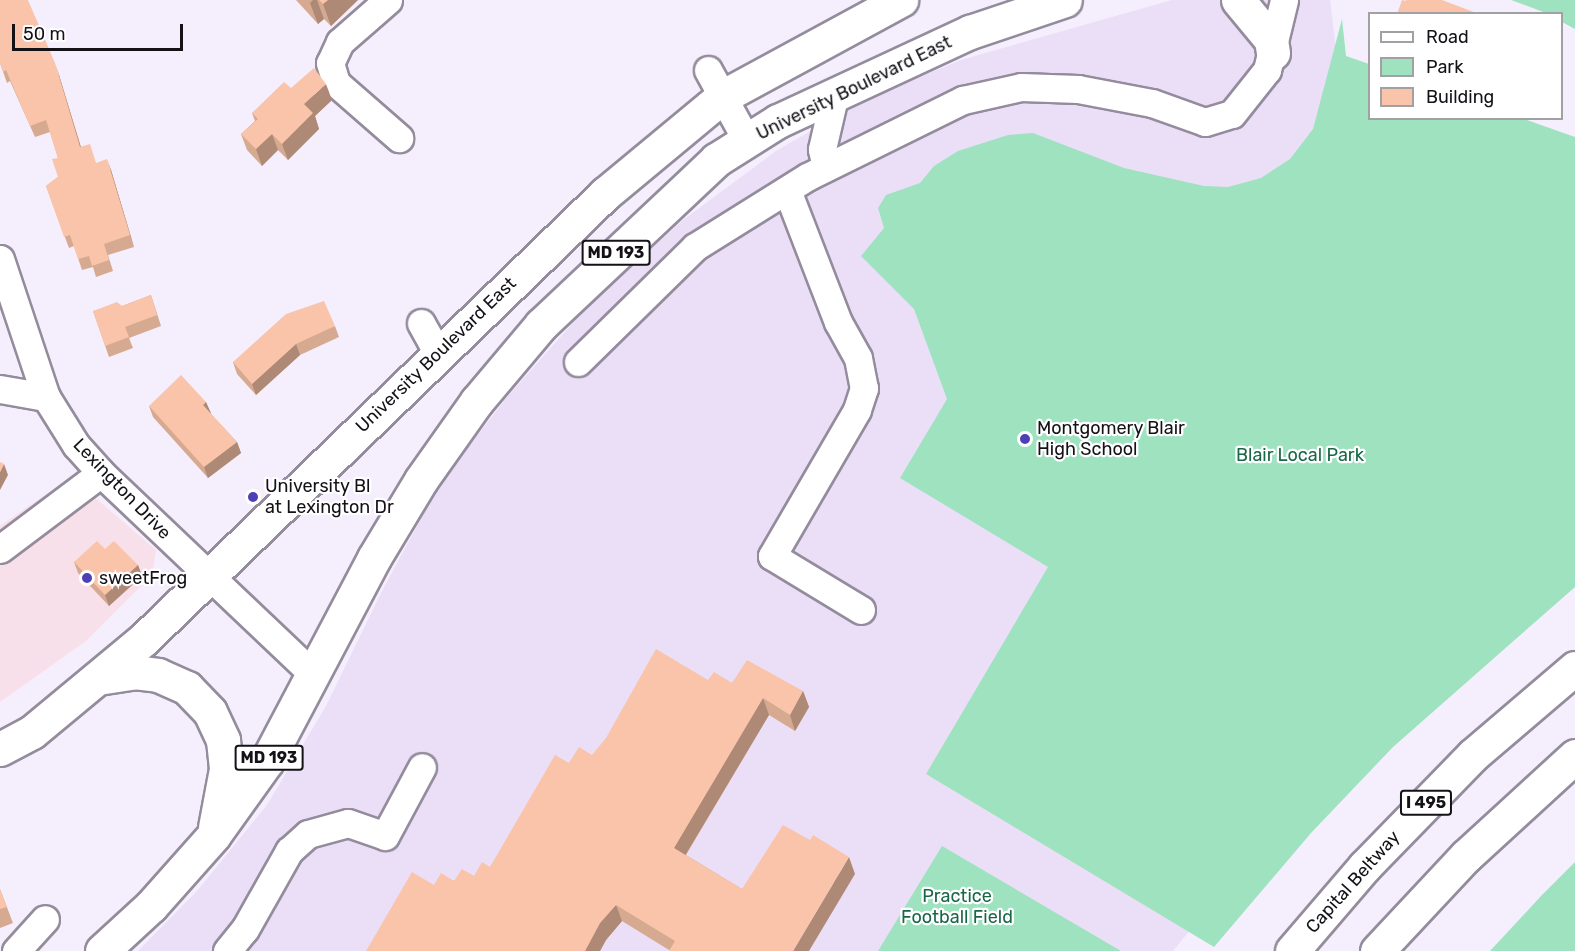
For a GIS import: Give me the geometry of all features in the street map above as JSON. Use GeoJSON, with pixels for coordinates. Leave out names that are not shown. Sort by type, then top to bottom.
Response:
{"type":"FeatureCollection","features":[{"type":"Feature","properties":{"kind":"main road","name":"University Boulevard East"},"geometry":{"type":"LineString","coordinates":[[0,749],[32,732],[99,678],[209,575],[437,352],[605,194],[715,83],[901,0]]}},
{"type":"Feature","properties":{"kind":"main road","name":"University Boulevard East"},"geometry":{"type":"LineString","coordinates":[[107,950],[151,906],[214,835],[267,760],[421,480],[477,401],[541,325],[716,160],[778,121],[970,32],[1065,0]]}},
{"type":"Feature","properties":{"kind":"main road"},"geometry":{"type":"LineString","coordinates":[[1238,0],[1271,40],[1273,53]]}},
{"type":"Feature","properties":{"kind":"main road","name":"Capital Beltway"},"geometry":{"type":"LineString","coordinates":[[1292,951],[1364,867],[1473,755],[1575,668]]}},
{"type":"Feature","properties":{"kind":"main road"},"geometry":{"type":"LineString","coordinates":[[99,678],[135,672],[158,675],[187,688],[210,712],[223,740],[226,769],[214,835]]}},
{"type":"Feature","properties":{"kind":"main road"},"geometry":{"type":"LineString","coordinates":[[1377,951],[1467,856],[1575,756]]}},
{"type":"Feature","properties":{"kind":"street"},"geometry":{"type":"LineString","coordinates":[[388,0],[340,42],[330,63],[336,83],[399,138]]}},
{"type":"Feature","properties":{"kind":"street"},"geometry":{"type":"LineString","coordinates":[[578,362],[695,248],[826,167],[963,100],[1021,87],[1078,89],[1127,98],[1204,122],[1232,114],[1267,70],[1273,53],[1284,0]]}},
{"type":"Feature","properties":{"kind":"street"},"geometry":{"type":"LineString","coordinates":[[715,83],[747,141]]}},
{"type":"Feature","properties":{"kind":"street"},"geometry":{"type":"LineString","coordinates":[[826,167],[822,148],[834,97]]}},
{"type":"Feature","properties":{"kind":"street"},"geometry":{"type":"LineString","coordinates":[[788,190],[838,322],[858,358],[864,388],[857,410],[772,556],[861,610]]}},
{"type":"Feature","properties":{"kind":"street","name":"Lexington Drive"},"geometry":{"type":"LineString","coordinates":[[0,259],[46,397],[61,424],[101,473],[313,674]]}},
{"type":"Feature","properties":{"kind":"street"},"geometry":{"type":"LineString","coordinates":[[421,323],[437,352]]}},
{"type":"Feature","properties":{"kind":"street"},"geometry":{"type":"LineString","coordinates":[[0,389],[46,397]]}},
{"type":"Feature","properties":{"kind":"street"},"geometry":{"type":"LineString","coordinates":[[0,549],[101,473]]}},
{"type":"Feature","properties":{"kind":"street"},"geometry":{"type":"LineString","coordinates":[[227,951],[245,929],[289,851],[308,834],[348,822],[385,836],[422,766]]}},
{"type":"Feature","properties":{"kind":"street"},"geometry":{"type":"LineString","coordinates":[[16,951],[45,919]]}},
{"type":"Feature","properties":{"kind":"shaded area","name":"Montgomery Blair High School"},"geometry":{"type":"Polygon","coordinates":[[[1172,0],[1330,0],[1337,57],[1370,120],[1237,873],[1173,951],[138,951],[197,891],[267,805],[326,706],[383,589],[441,482],[508,396],[587,307],[683,220],[776,151],[866,99],[961,60],[1172,0]]]}},
{"type":"Feature","properties":{"kind":"shaded area"},"geometry":{"type":"Polygon","coordinates":[[[71,477],[156,550],[152,575],[86,641],[0,702],[0,526],[71,477]]]}},
{"type":"Feature","properties":{"kind":"green space"},"geometry":{"type":"Polygon","coordinates":[[[1511,0],[1575,0],[1575,29],[1563,23],[1563,12],[1543,12],[1511,0]]]}},
{"type":"Feature","properties":{"kind":"green space","name":"Blair Local Park"},"geometry":{"type":"Polygon","coordinates":[[[1342,19],[1346,56],[1368,64],[1368,120],[1527,120],[1575,137],[1575,587],[1393,747],[1311,833],[1214,947],[926,774],[1048,567],[900,478],[947,399],[914,309],[861,256],[884,228],[878,208],[886,195],[920,183],[934,166],[958,151],[1008,135],[1033,133],[1124,168],[1204,186],[1228,187],[1261,178],[1290,159],[1313,129],[1342,19]]]}},
{"type":"Feature","properties":{"kind":"green space","name":"Practice Football Field"},"geometry":{"type":"Polygon","coordinates":[[[942,846],[1121,951],[878,951],[942,846]]]}},
{"type":"Feature","properties":{"kind":"green space"},"geometry":{"type":"Polygon","coordinates":[[[1575,862],[1575,951],[1490,951],[1542,895],[1575,862]]]}},
{"type":"Feature","properties":{"kind":"building"},"geometry":{"type":"Polygon","coordinates":[[[0,0],[28,0],[55,63],[80,147],[90,144],[96,163],[107,159],[130,235],[104,244],[109,260],[92,266],[89,256],[78,259],[70,235],[64,237],[46,186],[58,177],[52,159],[58,158],[46,120],[30,126],[6,70],[3,72],[0,63],[0,0]]]}},
{"type":"Feature","properties":{"kind":"building"},"geometry":{"type":"Polygon","coordinates":[[[1402,0],[1442,0],[1474,12],[1398,12],[1402,0]]]}},
{"type":"Feature","properties":{"kind":"building"},"geometry":{"type":"Polygon","coordinates":[[[314,68],[326,84],[304,104],[313,113],[282,144],[272,134],[256,149],[241,134],[258,119],[252,113],[284,82],[291,88],[314,68]]]}},
{"type":"Feature","properties":{"kind":"building"},"geometry":{"type":"Polygon","coordinates":[[[151,295],[157,315],[125,327],[129,337],[105,346],[93,311],[117,302],[122,306],[151,295]]]}},
{"type":"Feature","properties":{"kind":"building"},"geometry":{"type":"Polygon","coordinates":[[[324,301],[335,326],[296,344],[252,384],[233,362],[286,314],[324,301]]]}},
{"type":"Feature","properties":{"kind":"building"},"geometry":{"type":"Polygon","coordinates":[[[181,375],[206,402],[203,405],[237,442],[204,467],[149,406],[181,375]]]}},
{"type":"Feature","properties":{"kind":"building"},"geometry":{"type":"Polygon","coordinates":[[[97,541],[105,549],[114,541],[138,565],[105,595],[74,562],[97,541]]]}},
{"type":"Feature","properties":{"kind":"building"},"geometry":{"type":"Polygon","coordinates":[[[656,649],[708,680],[714,672],[732,683],[747,660],[803,691],[790,715],[763,698],[674,848],[742,889],[783,825],[810,840],[813,835],[849,857],[793,951],[669,951],[675,941],[616,905],[600,923],[585,951],[366,951],[412,872],[434,885],[441,873],[454,881],[462,869],[474,876],[482,862],[490,867],[555,755],[569,763],[579,747],[592,755],[606,738],[656,649]]]}},
{"type":"Feature","properties":{"kind":"building"},"geometry":{"type":"Polygon","coordinates":[[[0,889],[7,907],[0,909],[0,889]]]}},
{"type":"Feature","properties":{"kind":"place","name":"Montgomery Blair High School"},"geometry":{"type":"Point","coordinates":[1025,439]}},
{"type":"Feature","properties":{"kind":"place","name":"University Bl at Lexington Dr"},"geometry":{"type":"Point","coordinates":[253,497]}},
{"type":"Feature","properties":{"kind":"place","name":"sweetFrog"},"geometry":{"type":"Point","coordinates":[87,578]}}]}
